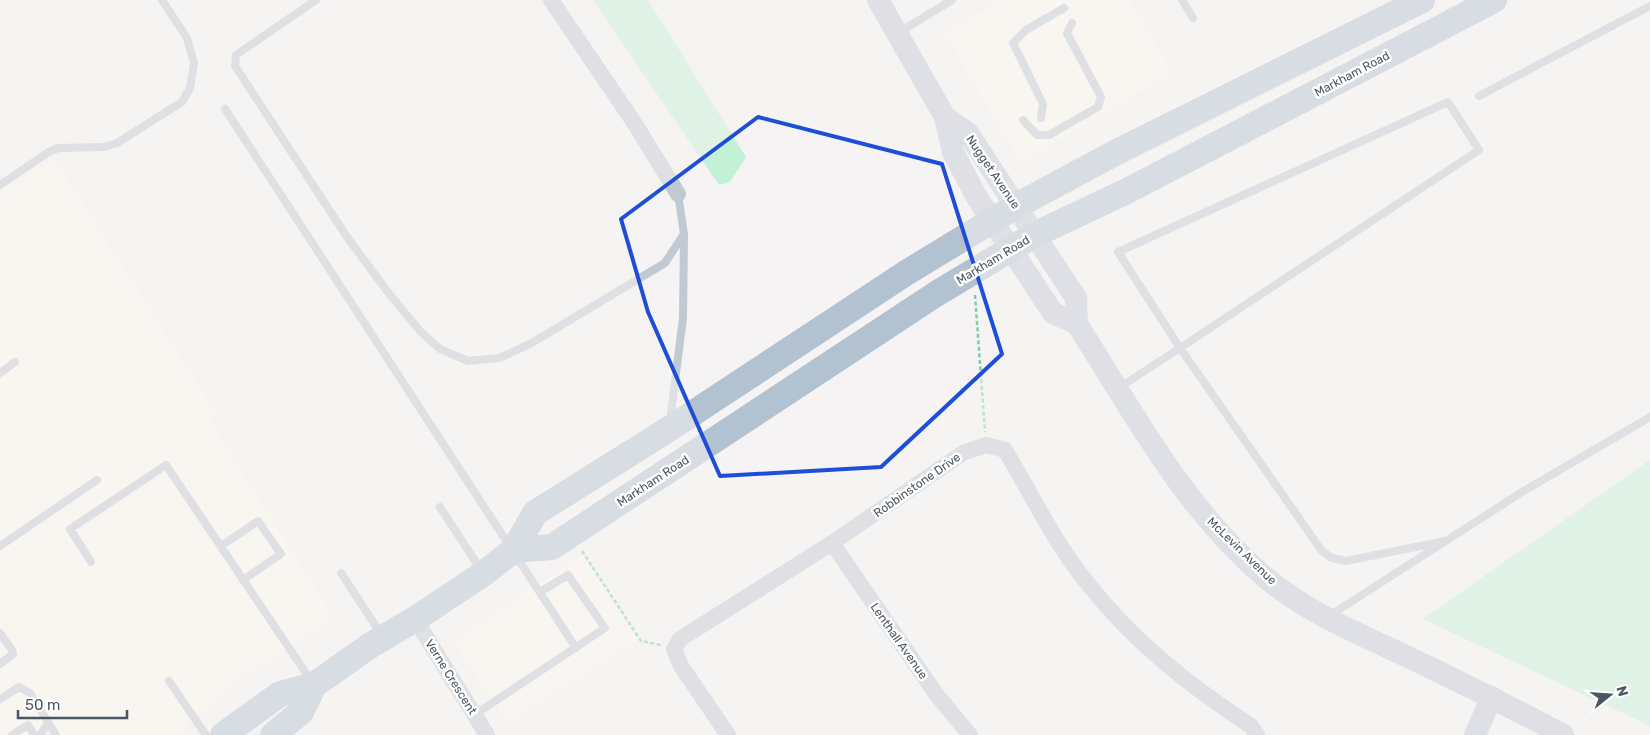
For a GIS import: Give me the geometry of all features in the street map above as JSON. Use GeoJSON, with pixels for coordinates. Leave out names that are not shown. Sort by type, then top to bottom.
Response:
{"type":"FeatureCollection","features":[{"type":"Feature","properties":{"kind":"main road"},"geometry":{"type":"LineString","coordinates":[[222,735],[280,694],[314,685],[483,574],[514,550],[535,513],[669,429],[906,273],[1016,206],[1115,153],[1422,0]]}},
{"type":"Feature","properties":{"kind":"main road","name":"Markham Road"},"geometry":{"type":"LineString","coordinates":[[514,550],[552,547],[936,294],[1034,235],[1127,191],[1494,0]]}},
{"type":"Feature","properties":{"kind":"main road"},"geometry":{"type":"LineString","coordinates":[[273,735],[301,712],[314,685]]}},
{"type":"Feature","properties":{"kind":"street"},"geometry":{"type":"LineString","coordinates":[[551,0],[635,124],[678,194]]}},
{"type":"Feature","properties":{"kind":"street","name":"Nugget Avenue"},"geometry":{"type":"LineString","coordinates":[[878,0],[944,116],[953,152],[1010,249]]}},
{"type":"Feature","properties":{"kind":"street","name":"Nugget Avenue"},"geometry":{"type":"LineString","coordinates":[[944,116],[968,133],[1034,235]]}},
{"type":"Feature","properties":{"kind":"street"},"geometry":{"type":"LineString","coordinates":[[1010,249],[1053,313],[1077,324],[1076,298],[1034,235]]}},
{"type":"Feature","properties":{"kind":"street","name":"McLevin Avenue"},"geometry":{"type":"LineString","coordinates":[[1077,324],[1175,478],[1220,533],[1266,578],[1326,618],[1492,697],[1563,735]]}},
{"type":"Feature","properties":{"kind":"street"},"geometry":{"type":"LineString","coordinates":[[986,445],[1005,450],[1033,501],[1088,584],[1124,624],[1168,667],[1251,726],[1257,735]]}},
{"type":"Feature","properties":{"kind":"street","name":"Robbinstone Drive"},"geometry":{"type":"LineString","coordinates":[[674,648],[680,639],[832,544],[963,453],[986,445]]}},
{"type":"Feature","properties":{"kind":"street","name":"Lenthall Avenue"},"geometry":{"type":"LineString","coordinates":[[832,544],[936,694],[970,735]]}},
{"type":"Feature","properties":{"kind":"street","name":"Verne Crescent"},"geometry":{"type":"LineString","coordinates":[[415,619],[487,735]]}},
{"type":"Feature","properties":{"kind":"street"},"geometry":{"type":"LineString","coordinates":[[674,648],[681,666],[728,735]]}},
{"type":"Feature","properties":{"kind":"street"},"geometry":{"type":"LineString","coordinates":[[1475,735],[1492,697]]}},
{"type":"Feature","properties":{"kind":"lane"},"geometry":{"type":"LineString","coordinates":[[0,185],[47,153],[58,148],[104,147],[117,143],[182,102],[190,88],[194,63],[187,38],[162,0]]}},
{"type":"Feature","properties":{"kind":"lane"},"geometry":{"type":"LineString","coordinates":[[316,0],[236,55],[235,66],[347,237],[421,332],[440,348],[468,361],[500,358],[530,344],[665,263],[684,234]]}},
{"type":"Feature","properties":{"kind":"lane"},"geometry":{"type":"LineString","coordinates":[[897,34],[952,0]]}},
{"type":"Feature","properties":{"kind":"lane"},"geometry":{"type":"LineString","coordinates":[[1182,0],[1193,18]]}},
{"type":"Feature","properties":{"kind":"lane"},"geometry":{"type":"LineString","coordinates":[[1479,96],[1650,6]]}},
{"type":"Feature","properties":{"kind":"lane"},"geometry":{"type":"LineString","coordinates":[[1041,118],[1042,104],[1013,43],[1026,30],[1064,8]]}},
{"type":"Feature","properties":{"kind":"lane"},"geometry":{"type":"LineString","coordinates":[[1024,120],[1037,135],[1049,135],[1098,107],[1101,97],[1067,33],[1072,23]]}},
{"type":"Feature","properties":{"kind":"lane"},"geometry":{"type":"LineString","coordinates":[[1118,389],[1180,348],[1479,150],[1448,102],[1118,252],[1180,348],[1322,551],[1332,558],[1346,561],[1445,541]]}},
{"type":"Feature","properties":{"kind":"lane"},"geometry":{"type":"LineString","coordinates":[[225,109],[514,550],[576,648]]}},
{"type":"Feature","properties":{"kind":"lane"},"geometry":{"type":"LineString","coordinates":[[669,429],[683,318],[684,234],[678,194]]}},
{"type":"Feature","properties":{"kind":"lane"},"geometry":{"type":"LineString","coordinates":[[0,373],[15,362]]}},
{"type":"Feature","properties":{"kind":"lane"},"geometry":{"type":"LineString","coordinates":[[1326,618],[1445,541],[1650,417]]}},
{"type":"Feature","properties":{"kind":"lane"},"geometry":{"type":"LineString","coordinates":[[91,562],[70,529],[166,465],[314,685]]}},
{"type":"Feature","properties":{"kind":"lane"},"geometry":{"type":"LineString","coordinates":[[0,546],[97,480]]}},
{"type":"Feature","properties":{"kind":"lane"},"geometry":{"type":"LineString","coordinates":[[440,507],[483,574]]}},
{"type":"Feature","properties":{"kind":"lane"},"geometry":{"type":"LineString","coordinates":[[221,546],[258,521],[281,554],[243,580]]}},
{"type":"Feature","properties":{"kind":"lane"},"geometry":{"type":"LineString","coordinates":[[341,573],[383,638]]}},
{"type":"Feature","properties":{"kind":"lane"},"geometry":{"type":"LineString","coordinates":[[474,715],[604,628],[568,574],[540,592]]}},
{"type":"Feature","properties":{"kind":"lane"},"geometry":{"type":"LineString","coordinates":[[0,633],[13,654],[0,664]]}},
{"type":"Feature","properties":{"kind":"lane"},"geometry":{"type":"LineString","coordinates":[[169,681],[206,735]]}},
{"type":"Feature","properties":{"kind":"lane"},"geometry":{"type":"LineString","coordinates":[[0,699],[19,687],[30,693],[56,735]]}},
{"type":"Feature","properties":{"kind":"lane"},"geometry":{"type":"LineString","coordinates":[[40,735],[48,723]]}},
{"type":"Feature","properties":{"kind":"lane"},"geometry":{"type":"LineString","coordinates":[[16,734],[28,725],[34,735]]}},
{"type":"Feature","properties":{"kind":"path"},"geometry":{"type":"LineString","coordinates":[[974,291],[986,445]]}},
{"type":"Feature","properties":{"kind":"path"},"geometry":{"type":"LineString","coordinates":[[582,550],[641,640],[674,648]]}},
{"type":"Feature","properties":{"kind":"highlighted area"},"geometry":{"type":"Polygon","coordinates":[[[758,117],[942,164],[1002,354],[881,467],[720,476],[648,312],[621,219],[758,117]]]}},
{"type":"Feature","properties":{"kind":"shaded area"},"geometry":{"type":"Polygon","coordinates":[[[1000,0],[1130,0],[1173,73],[1021,163],[944,33],[1000,0]]]}},
{"type":"Feature","properties":{"kind":"shaded area"},"geometry":{"type":"Polygon","coordinates":[[[54,158],[216,413],[210,421],[334,618],[228,687],[178,735],[0,735],[0,194],[54,158]]]}},
{"type":"Feature","properties":{"kind":"shaded area"},"geometry":{"type":"Polygon","coordinates":[[[583,555],[637,639],[509,724],[453,641],[583,555]]]}},
{"type":"Feature","properties":{"kind":"green space"},"geometry":{"type":"Polygon","coordinates":[[[593,0],[648,0],[746,157],[730,182],[719,185],[593,0]]]}},
{"type":"Feature","properties":{"kind":"green space"},"geometry":{"type":"Polygon","coordinates":[[[1650,460],[1650,726],[1423,619],[1650,460]]]}}]}
